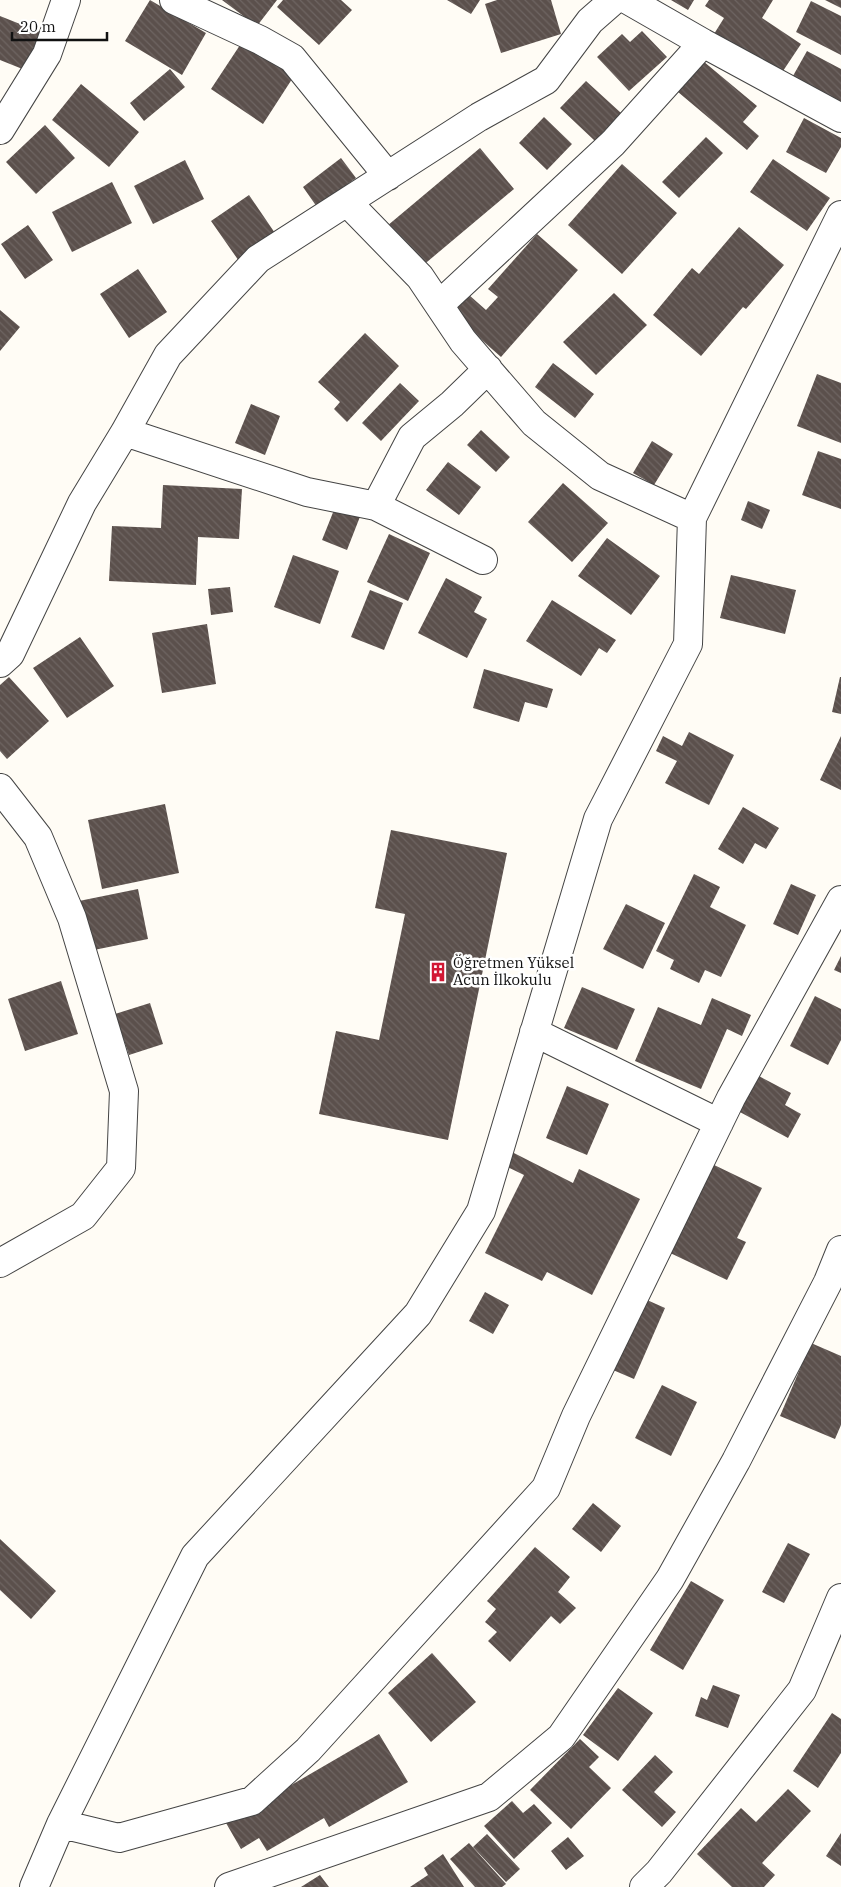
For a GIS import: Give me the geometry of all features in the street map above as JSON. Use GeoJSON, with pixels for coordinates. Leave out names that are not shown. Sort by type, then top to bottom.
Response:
{"type":"FeatureCollection","features":[{"type":"Feature","properties":{"kind":"street"},"geometry":{"type":"LineString","coordinates":[[0,130],[47,54],[66,0]]}},
{"type":"Feature","properties":{"kind":"street"},"geometry":{"type":"LineString","coordinates":[[174,0],[260,40],[292,58],[388,176]]}},
{"type":"Feature","properties":{"kind":"street"},"geometry":{"type":"LineString","coordinates":[[0,663],[10,654],[82,503],[126,432],[168,355],[258,259],[348,203],[479,117],[546,80],[590,21],[614,0]]}},
{"type":"Feature","properties":{"kind":"street"},"geometry":{"type":"LineString","coordinates":[[628,0],[841,118]]}},
{"type":"Feature","properties":{"kind":"street"},"geometry":{"type":"LineString","coordinates":[[439,306],[613,143],[703,43]]}},
{"type":"Feature","properties":{"kind":"street"},"geometry":{"type":"LineString","coordinates":[[348,203],[420,277],[463,341],[534,423],[600,476],[692,518]]}},
{"type":"Feature","properties":{"kind":"street"},"geometry":{"type":"LineString","coordinates":[[34,1887],[61,1824],[195,1556],[418,1314],[481,1211],[598,819],[688,644],[692,518],[841,215]]}},
{"type":"Feature","properties":{"kind":"street"},"geometry":{"type":"LineString","coordinates":[[376,506],[412,437],[452,404],[488,369]]}},
{"type":"Feature","properties":{"kind":"street"},"geometry":{"type":"LineString","coordinates":[[126,432],[307,492],[376,506],[484,560]]}},
{"type":"Feature","properties":{"kind":"street"},"geometry":{"type":"LineString","coordinates":[[0,788],[38,837],[72,918],[124,1091],[121,1168],[83,1216],[0,1263]]}},
{"type":"Feature","properties":{"kind":"street"},"geometry":{"type":"LineString","coordinates":[[61,1824],[119,1838],[252,1801],[308,1750],[546,1488],[576,1416],[719,1123],[841,900]]}},
{"type":"Feature","properties":{"kind":"street"},"geometry":{"type":"LineString","coordinates":[[534,1032],[719,1123]]}},
{"type":"Feature","properties":{"kind":"street"},"geometry":{"type":"LineString","coordinates":[[229,1887],[488,1797],[561,1737],[670,1579],[736,1461],[828,1282],[841,1250]]}},
{"type":"Feature","properties":{"kind":"street"},"geometry":{"type":"LineString","coordinates":[[644,1887],[659,1872],[802,1690],[841,1598]]}},
{"type":"Feature","properties":{"kind":"building"},"geometry":{"type":"Polygon","coordinates":[[[150,0],[206,33],[182,75],[125,41],[150,0]]]}},
{"type":"Feature","properties":{"kind":"building"},"geometry":{"type":"Polygon","coordinates":[[[222,0],[277,0],[257,26],[222,0]]]}},
{"type":"Feature","properties":{"kind":"building"},"geometry":{"type":"Polygon","coordinates":[[[283,0],[341,0],[352,10],[319,45],[277,7],[283,0]]]}},
{"type":"Feature","properties":{"kind":"building"},"geometry":{"type":"Polygon","coordinates":[[[447,0],[480,0],[471,14],[447,0]]]}},
{"type":"Feature","properties":{"kind":"building"},"geometry":{"type":"Polygon","coordinates":[[[497,0],[551,0],[561,34],[501,53],[485,4],[497,0]]]}},
{"type":"Feature","properties":{"kind":"building"},"geometry":{"type":"Polygon","coordinates":[[[671,0],[694,0],[688,10],[671,0]]]}},
{"type":"Feature","properties":{"kind":"building"},"geometry":{"type":"Polygon","coordinates":[[[709,0],[773,0],[762,18],[801,44],[779,77],[714,34],[724,18],[705,6],[709,0]]]}},
{"type":"Feature","properties":{"kind":"building"},"geometry":{"type":"Polygon","coordinates":[[[825,0],[841,0],[841,8],[825,0]]]}},
{"type":"Feature","properties":{"kind":"building"},"geometry":{"type":"Polygon","coordinates":[[[811,1],[841,16],[841,55],[796,32],[811,1]]]}},
{"type":"Feature","properties":{"kind":"building"},"geometry":{"type":"Polygon","coordinates":[[[0,16],[40,32],[25,70],[0,60],[0,16]]]}},
{"type":"Feature","properties":{"kind":"building"},"geometry":{"type":"Polygon","coordinates":[[[642,31],[667,57],[629,91],[597,57],[622,34],[630,42],[642,31]]]}},
{"type":"Feature","properties":{"kind":"building"},"geometry":{"type":"Polygon","coordinates":[[[242,42],[294,76],[263,124],[211,89],[242,42]]]}},
{"type":"Feature","properties":{"kind":"building"},"geometry":{"type":"Polygon","coordinates":[[[807,51],[841,69],[841,111],[789,83],[807,51]]]}},
{"type":"Feature","properties":{"kind":"building"},"geometry":{"type":"Polygon","coordinates":[[[703,61],[757,106],[743,122],[759,136],[747,150],[678,92],[703,61]]]}},
{"type":"Feature","properties":{"kind":"building"},"geometry":{"type":"Polygon","coordinates":[[[170,69],[185,87],[144,121],[130,103],[170,69]]]}},
{"type":"Feature","properties":{"kind":"building"},"geometry":{"type":"Polygon","coordinates":[[[586,81],[621,113],[595,141],[560,108],[586,81]]]}},
{"type":"Feature","properties":{"kind":"building"},"geometry":{"type":"Polygon","coordinates":[[[81,84],[139,132],[109,167],[52,120],[81,84]]]}},
{"type":"Feature","properties":{"kind":"building"},"geometry":{"type":"Polygon","coordinates":[[[544,117],[572,144],[547,170],[519,143],[544,117]]]}},
{"type":"Feature","properties":{"kind":"building"},"geometry":{"type":"Polygon","coordinates":[[[804,118],[841,138],[841,147],[826,173],[786,152],[804,118]]]}},
{"type":"Feature","properties":{"kind":"building"},"geometry":{"type":"Polygon","coordinates":[[[45,125],[75,158],[36,194],[6,162],[45,125]]]}},
{"type":"Feature","properties":{"kind":"building"},"geometry":{"type":"Polygon","coordinates":[[[706,137],[723,153],[679,198],[662,182],[706,137]]]}},
{"type":"Feature","properties":{"kind":"building"},"geometry":{"type":"Polygon","coordinates":[[[480,148],[514,189],[421,267],[387,226],[480,148]]]}},
{"type":"Feature","properties":{"kind":"building"},"geometry":{"type":"Polygon","coordinates":[[[341,158],[356,178],[317,207],[303,187],[341,158]]]}},
{"type":"Feature","properties":{"kind":"building"},"geometry":{"type":"Polygon","coordinates":[[[773,159],[830,198],[807,231],[750,192],[773,159]]]}},
{"type":"Feature","properties":{"kind":"building"},"geometry":{"type":"Polygon","coordinates":[[[185,160],[204,199],[153,224],[134,186],[185,160]]]}},
{"type":"Feature","properties":{"kind":"building"},"geometry":{"type":"Polygon","coordinates":[[[622,164],[677,213],[622,274],[568,225],[622,164]]]}},
{"type":"Feature","properties":{"kind":"building"},"geometry":{"type":"Polygon","coordinates":[[[112,182],[132,223],[72,252],[52,212],[112,182]]]}},
{"type":"Feature","properties":{"kind":"building"},"geometry":{"type":"Polygon","coordinates":[[[249,195],[279,239],[241,264],[211,221],[249,195]]]}},
{"type":"Feature","properties":{"kind":"building"},"geometry":{"type":"Polygon","coordinates":[[[28,225],[53,260],[25,279],[1,244],[28,225]]]}},
{"type":"Feature","properties":{"kind":"building"},"geometry":{"type":"Polygon","coordinates":[[[739,227],[784,265],[746,309],[743,307],[701,356],[653,315],[692,268],[699,274],[739,227]]]}},
{"type":"Feature","properties":{"kind":"building"},"geometry":{"type":"Polygon","coordinates":[[[537,234],[578,270],[501,357],[452,314],[469,295],[486,310],[498,297],[488,289],[537,234]]]}},
{"type":"Feature","properties":{"kind":"building"},"geometry":{"type":"Polygon","coordinates":[[[138,269],[167,312],[129,338],[100,294],[138,269]]]}},
{"type":"Feature","properties":{"kind":"building"},"geometry":{"type":"Polygon","coordinates":[[[614,293],[647,325],[596,375],[563,342],[614,293]]]}},
{"type":"Feature","properties":{"kind":"building"},"geometry":{"type":"Polygon","coordinates":[[[0,310],[20,327],[0,351],[0,310]]]}},
{"type":"Feature","properties":{"kind":"building"},"geometry":{"type":"Polygon","coordinates":[[[365,333],[399,366],[347,422],[334,409],[340,402],[318,382],[365,333]]]}},
{"type":"Feature","properties":{"kind":"building"},"geometry":{"type":"Polygon","coordinates":[[[553,363],[594,394],[575,418],[535,387],[553,363]]]}},
{"type":"Feature","properties":{"kind":"building"},"geometry":{"type":"Polygon","coordinates":[[[817,374],[841,383],[841,443],[797,426],[817,374]]]}},
{"type":"Feature","properties":{"kind":"building"},"geometry":{"type":"Polygon","coordinates":[[[400,383],[419,401],[381,441],[362,423],[400,383]]]}},
{"type":"Feature","properties":{"kind":"building"},"geometry":{"type":"Polygon","coordinates":[[[251,404],[280,416],[265,455],[235,443],[251,404]]]}},
{"type":"Feature","properties":{"kind":"building"},"geometry":{"type":"Polygon","coordinates":[[[481,430],[510,457],[496,472],[467,445],[481,430]]]}},
{"type":"Feature","properties":{"kind":"building"},"geometry":{"type":"Polygon","coordinates":[[[652,441],[673,454],[654,485],[633,473],[652,441]]]}},
{"type":"Feature","properties":{"kind":"building"},"geometry":{"type":"Polygon","coordinates":[[[818,451],[841,459],[841,509],[802,495],[818,451]]]}},
{"type":"Feature","properties":{"kind":"building"},"geometry":{"type":"Polygon","coordinates":[[[448,462],[481,487],[459,515],[426,490],[448,462]]]}},
{"type":"Feature","properties":{"kind":"building"},"geometry":{"type":"Polygon","coordinates":[[[563,483],[608,523],[572,562],[528,522],[563,483]]]}},
{"type":"Feature","properties":{"kind":"building"},"geometry":{"type":"Polygon","coordinates":[[[163,485],[242,489],[239,539],[198,537],[196,585],[109,581],[112,526],[161,528],[163,485]]]}},
{"type":"Feature","properties":{"kind":"building"},"geometry":{"type":"Polygon","coordinates":[[[338,500],[363,509],[347,550],[322,540],[338,500]]]}},
{"type":"Feature","properties":{"kind":"building"},"geometry":{"type":"Polygon","coordinates":[[[748,501],[770,510],[762,529],[741,520],[748,501]]]}},
{"type":"Feature","properties":{"kind":"building"},"geometry":{"type":"Polygon","coordinates":[[[389,534],[430,553],[408,601],[367,582],[389,534]]]}},
{"type":"Feature","properties":{"kind":"building"},"geometry":{"type":"Polygon","coordinates":[[[607,538],[660,576],[631,615],[578,576],[607,538]]]}},
{"type":"Feature","properties":{"kind":"building"},"geometry":{"type":"Polygon","coordinates":[[[293,555],[339,571],[320,624],[274,607],[293,555]]]}},
{"type":"Feature","properties":{"kind":"building"},"geometry":{"type":"Polygon","coordinates":[[[731,575],[796,590],[785,634],[720,618],[731,575]]]}},
{"type":"Feature","properties":{"kind":"building"},"geometry":{"type":"Polygon","coordinates":[[[446,578],[482,597],[474,612],[487,619],[467,658],[418,633],[446,578]]]}},
{"type":"Feature","properties":{"kind":"building"},"geometry":{"type":"Polygon","coordinates":[[[230,587],[233,612],[211,615],[208,589],[230,587]]]}},
{"type":"Feature","properties":{"kind":"building"},"geometry":{"type":"Polygon","coordinates":[[[370,590],[403,603],[384,650],[351,637],[370,590]]]}},
{"type":"Feature","properties":{"kind":"building"},"geometry":{"type":"Polygon","coordinates":[[[552,600],[616,640],[607,653],[599,648],[581,676],[526,641],[552,600]]]}},
{"type":"Feature","properties":{"kind":"building"},"geometry":{"type":"Polygon","coordinates":[[[207,624],[216,684],[162,693],[152,633],[207,624]]]}},
{"type":"Feature","properties":{"kind":"building"},"geometry":{"type":"Polygon","coordinates":[[[80,637],[114,686],[67,718],[33,668],[80,637]]]}},
{"type":"Feature","properties":{"kind":"building"},"geometry":{"type":"Polygon","coordinates":[[[484,669],[553,689],[547,708],[525,702],[519,722],[473,708],[484,669]]]}},
{"type":"Feature","properties":{"kind":"building"},"geometry":{"type":"Polygon","coordinates":[[[9,677],[49,721],[7,759],[0,751],[0,685],[9,677]]]}},
{"type":"Feature","properties":{"kind":"building"},"geometry":{"type":"Polygon","coordinates":[[[841,677],[841,714],[832,712],[841,677]]]}},
{"type":"Feature","properties":{"kind":"building"},"geometry":{"type":"Polygon","coordinates":[[[689,732],[734,755],[709,805],[665,783],[677,761],[656,751],[663,736],[682,746],[689,732]]]}},
{"type":"Feature","properties":{"kind":"building"},"geometry":{"type":"Polygon","coordinates":[[[841,736],[841,790],[820,780],[841,736]]]}},
{"type":"Feature","properties":{"kind":"building"},"geometry":{"type":"Polygon","coordinates":[[[165,804],[179,873],[102,889],[88,820],[165,804]]]}},
{"type":"Feature","properties":{"kind":"building"},"geometry":{"type":"Polygon","coordinates":[[[743,807],[779,828],[766,849],[755,843],[743,864],[718,849],[743,807]]]}},
{"type":"Feature","properties":{"kind":"building","name":"Öğretmen Yüksel Acun İlkokulu"},"geometry":{"type":"Polygon","coordinates":[[[391,830],[507,853],[448,1140],[319,1114],[336,1031],[379,1040],[405,914],[375,908],[391,830]]]}},
{"type":"Feature","properties":{"kind":"building"},"geometry":{"type":"Polygon","coordinates":[[[694,874],[720,887],[710,907],[746,925],[721,977],[705,970],[699,983],[670,969],[674,960],[656,951],[694,874]]]}},
{"type":"Feature","properties":{"kind":"building"},"geometry":{"type":"Polygon","coordinates":[[[791,884],[816,895],[798,935],[773,924],[791,884]]]}},
{"type":"Feature","properties":{"kind":"building"},"geometry":{"type":"Polygon","coordinates":[[[138,889],[148,939],[89,951],[79,901],[138,889]]]}},
{"type":"Feature","properties":{"kind":"building"},"geometry":{"type":"Polygon","coordinates":[[[626,904],[665,923],[643,969],[603,949],[626,904]]]}},
{"type":"Feature","properties":{"kind":"building"},"geometry":{"type":"Polygon","coordinates":[[[841,956],[841,973],[834,970],[841,956]]]}},
{"type":"Feature","properties":{"kind":"building"},"geometry":{"type":"Polygon","coordinates":[[[61,981],[78,1034],[25,1051],[8,999],[61,981]]]}},
{"type":"Feature","properties":{"kind":"building"},"geometry":{"type":"Polygon","coordinates":[[[582,987],[635,1009],[617,1050],[564,1028],[582,987]]]}},
{"type":"Feature","properties":{"kind":"building"},"geometry":{"type":"Polygon","coordinates":[[[815,996],[841,1009],[841,1040],[828,1065],[790,1046],[815,996]]]}},
{"type":"Feature","properties":{"kind":"building"},"geometry":{"type":"Polygon","coordinates":[[[712,998],[751,1015],[742,1036],[727,1029],[701,1089],[635,1061],[658,1007],[701,1025],[712,998]]]}},
{"type":"Feature","properties":{"kind":"building"},"geometry":{"type":"Polygon","coordinates":[[[150,1003],[163,1044],[129,1055],[115,1014],[150,1003]]]}},
{"type":"Feature","properties":{"kind":"building"},"geometry":{"type":"Polygon","coordinates":[[[757,1075],[791,1093],[785,1105],[801,1114],[788,1138],[738,1111],[757,1075]]]}},
{"type":"Feature","properties":{"kind":"building"},"geometry":{"type":"Polygon","coordinates":[[[567,1086],[609,1104],[587,1155],[546,1138],[567,1086]]]}},
{"type":"Feature","properties":{"kind":"building"},"geometry":{"type":"Polygon","coordinates":[[[508,1150],[573,1183],[579,1169],[640,1199],[592,1295],[547,1272],[542,1281],[485,1253],[524,1175],[501,1164],[508,1150]]]}},
{"type":"Feature","properties":{"kind":"building"},"geometry":{"type":"Polygon","coordinates":[[[710,1163],[762,1188],[737,1238],[746,1242],[727,1280],[666,1251],[710,1163]]]}},
{"type":"Feature","properties":{"kind":"building"},"geometry":{"type":"Polygon","coordinates":[[[485,1292],[509,1305],[493,1334],[469,1321],[485,1292]]]}},
{"type":"Feature","properties":{"kind":"building"},"geometry":{"type":"Polygon","coordinates":[[[638,1296],[665,1308],[634,1379],[606,1367],[638,1296]]]}},
{"type":"Feature","properties":{"kind":"building"},"geometry":{"type":"Polygon","coordinates":[[[811,1343],[841,1356],[841,1425],[835,1439],[780,1416],[811,1343]]]}},
{"type":"Feature","properties":{"kind":"building"},"geometry":{"type":"Polygon","coordinates":[[[662,1385],[697,1402],[671,1456],[635,1438],[662,1385]]]}},
{"type":"Feature","properties":{"kind":"building"},"geometry":{"type":"Polygon","coordinates":[[[593,1503],[621,1526],[601,1552],[572,1529],[593,1503]]]}},
{"type":"Feature","properties":{"kind":"building"},"geometry":{"type":"Polygon","coordinates":[[[0,1539],[56,1591],[31,1619],[0,1590],[0,1539]]]}},
{"type":"Feature","properties":{"kind":"building"},"geometry":{"type":"Polygon","coordinates":[[[788,1543],[810,1554],[784,1603],[762,1592],[788,1543]]]}},
{"type":"Feature","properties":{"kind":"building"},"geometry":{"type":"Polygon","coordinates":[[[535,1547],[570,1577],[558,1592],[576,1608],[560,1624],[551,1616],[510,1662],[488,1641],[497,1632],[485,1622],[496,1609],[487,1601],[535,1547]]]}},
{"type":"Feature","properties":{"kind":"building"},"geometry":{"type":"Polygon","coordinates":[[[691,1581],[724,1600],[683,1670],[650,1650],[691,1581]]]}},
{"type":"Feature","properties":{"kind":"building"},"geometry":{"type":"Polygon","coordinates":[[[432,1653],[476,1702],[431,1742],[388,1693],[432,1653]]]}},
{"type":"Feature","properties":{"kind":"building"},"geometry":{"type":"Polygon","coordinates":[[[713,1685],[740,1695],[728,1728],[695,1716],[701,1697],[707,1700],[713,1685]]]}},
{"type":"Feature","properties":{"kind":"building"},"geometry":{"type":"Polygon","coordinates":[[[618,1688],[653,1713],[618,1761],[583,1735],[618,1688]]]}},
{"type":"Feature","properties":{"kind":"building"},"geometry":{"type":"Polygon","coordinates":[[[832,1713],[841,1719],[841,1753],[818,1788],[793,1771],[832,1713]]]}},
{"type":"Feature","properties":{"kind":"building"},"geometry":{"type":"Polygon","coordinates":[[[379,1734],[408,1782],[329,1827],[324,1818],[267,1851],[259,1838],[241,1849],[226,1823],[379,1734]]]}},
{"type":"Feature","properties":{"kind":"building"},"geometry":{"type":"Polygon","coordinates":[[[580,1739],[599,1757],[589,1767],[611,1788],[571,1829],[530,1790],[580,1739]]]}},
{"type":"Feature","properties":{"kind":"building"},"geometry":{"type":"Polygon","coordinates":[[[655,1755],[673,1772],[654,1792],[676,1812],[662,1827],[622,1790],[655,1755]]]}},
{"type":"Feature","properties":{"kind":"building"},"geometry":{"type":"Polygon","coordinates":[[[788,1789],[811,1811],[762,1863],[775,1875],[764,1887],[732,1887],[697,1854],[741,1808],[756,1822],[788,1789]]]}},
{"type":"Feature","properties":{"kind":"building"},"geometry":{"type":"Polygon","coordinates":[[[512,1801],[523,1813],[534,1804],[552,1823],[514,1859],[484,1826],[512,1801]]]}},
{"type":"Feature","properties":{"kind":"building"},"geometry":{"type":"Polygon","coordinates":[[[841,1833],[841,1866],[826,1856],[841,1833]]]}},
{"type":"Feature","properties":{"kind":"building"},"geometry":{"type":"Polygon","coordinates":[[[487,1834],[520,1869],[506,1882],[473,1847],[487,1834]]]}},
{"type":"Feature","properties":{"kind":"building"},"geometry":{"type":"Polygon","coordinates":[[[568,1837],[584,1856],[566,1870],[551,1851],[568,1837]]]}},
{"type":"Feature","properties":{"kind":"building"},"geometry":{"type":"Polygon","coordinates":[[[469,1843],[506,1884],[502,1887],[475,1887],[450,1859],[469,1843]]]}},
{"type":"Feature","properties":{"kind":"building"},"geometry":{"type":"Polygon","coordinates":[[[443,1854],[464,1887],[410,1887],[428,1875],[424,1868],[443,1854]]]}},
{"type":"Feature","properties":{"kind":"building"},"geometry":{"type":"Polygon","coordinates":[[[320,1875],[329,1887],[301,1887],[320,1875]]]}},
{"type":"Feature","properties":{"kind":"place","name":"Öğretmen Yüksel Acun İlkokulu"},"geometry":{"type":"Point","coordinates":[438,972]}}]}
